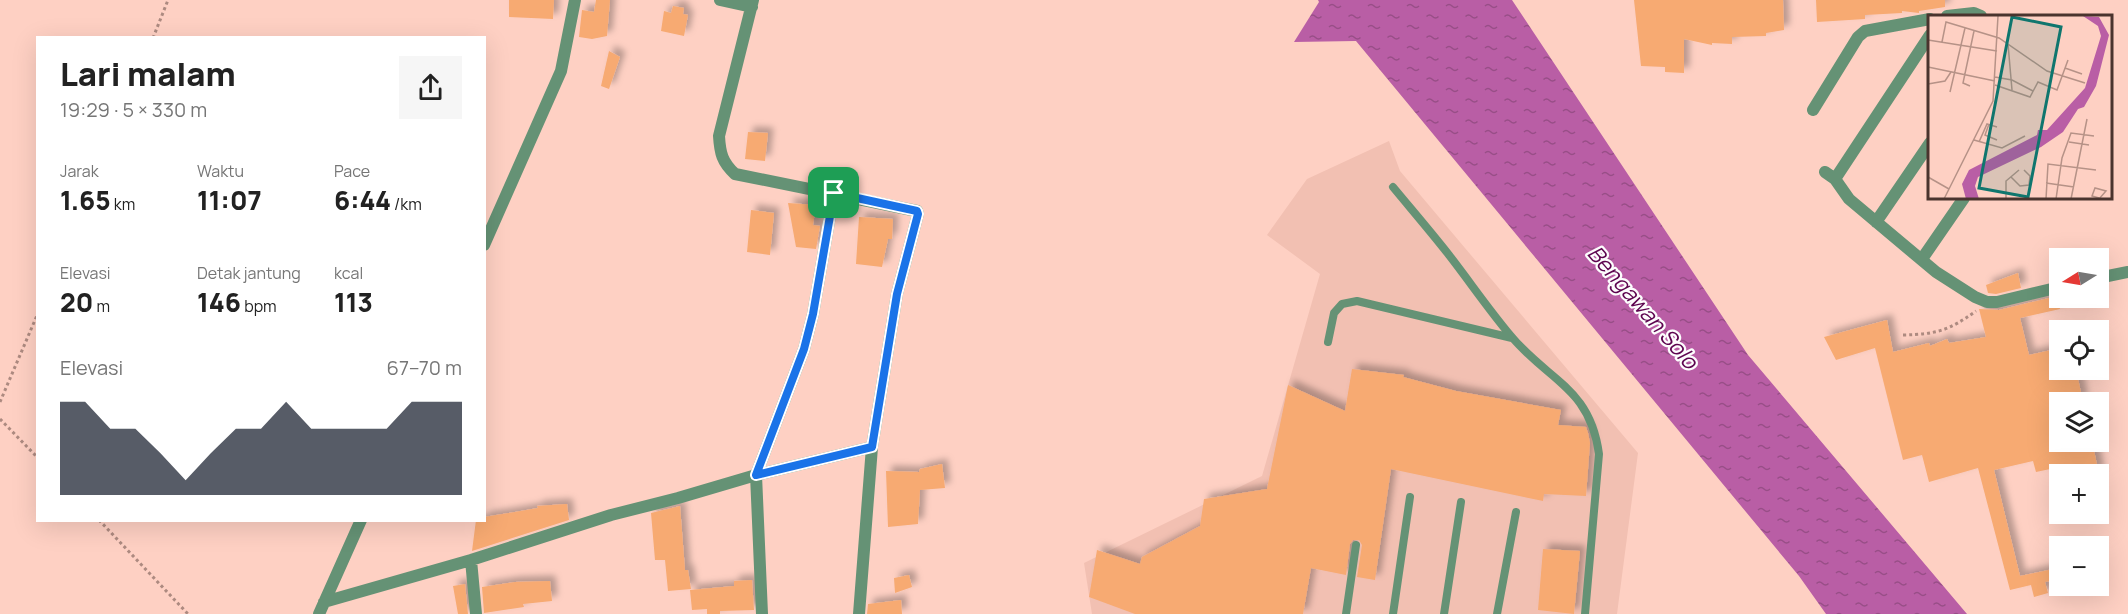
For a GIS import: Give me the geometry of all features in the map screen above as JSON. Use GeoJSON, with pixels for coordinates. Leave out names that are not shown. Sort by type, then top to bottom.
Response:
{"type":"FeatureCollection","features":[{"type":"Feature","properties":{"kind":"street"},"geometry":{"type":"LineString","coordinates":[[486,240],[561,71],[575,0]]}},
{"type":"Feature","properties":{"kind":"street"},"geometry":{"type":"LineString","coordinates":[[720,0],[753,3],[719,136],[720,154],[726,165],[735,174],[917,211],[918,214],[897,294],[872,447],[860,614]]}},
{"type":"Feature","properties":{"kind":"street"},"geometry":{"type":"LineString","coordinates":[[1956,15],[1974,13],[1979,15]]}},
{"type":"Feature","properties":{"kind":"street"},"geometry":{"type":"LineString","coordinates":[[1813,110],[1858,37],[1865,31],[1928,19]]}},
{"type":"Feature","properties":{"kind":"street"},"geometry":{"type":"LineString","coordinates":[[1928,38],[1830,176],[1849,199],[1876,222],[1936,272],[1975,297],[1987,302],[1997,302],[2049,289]]}},
{"type":"Feature","properties":{"kind":"street"},"geometry":{"type":"LineString","coordinates":[[1876,222],[1928,146]]}},
{"type":"Feature","properties":{"kind":"street"},"geometry":{"type":"LineString","coordinates":[[762,614],[756,475],[804,349],[813,314],[834,193]]}},
{"type":"Feature","properties":{"kind":"street"},"geometry":{"type":"LineString","coordinates":[[1922,259],[1963,200]]}},
{"type":"Feature","properties":{"kind":"street"},"geometry":{"type":"LineString","coordinates":[[2109,276],[2128,272]]}},
{"type":"Feature","properties":{"kind":"street"},"geometry":{"type":"LineString","coordinates":[[321,608],[611,515],[756,475],[872,447]]}},
{"type":"Feature","properties":{"kind":"street"},"geometry":{"type":"LineString","coordinates":[[321,608],[359,522]]}},
{"type":"Feature","properties":{"kind":"street"},"geometry":{"type":"LineString","coordinates":[[471,560],[476,614]]}},
{"type":"Feature","properties":{"kind":"lane"},"geometry":{"type":"LineString","coordinates":[[1393,187],[1447,252],[1512,338],[1576,397],[1588,414],[1596,435],[1599,454],[1585,614]]}},
{"type":"Feature","properties":{"kind":"lane"},"geometry":{"type":"LineString","coordinates":[[1328,342],[1334,313],[1342,304],[1357,301],[1512,338]]}},
{"type":"Feature","properties":{"kind":"lane"},"geometry":{"type":"LineString","coordinates":[[1393,614],[1410,497]]}},
{"type":"Feature","properties":{"kind":"lane"},"geometry":{"type":"LineString","coordinates":[[1444,614],[1461,502]]}},
{"type":"Feature","properties":{"kind":"lane"},"geometry":{"type":"LineString","coordinates":[[1497,614],[1515,512]]}},
{"type":"Feature","properties":{"kind":"lane"},"geometry":{"type":"LineString","coordinates":[[1346,614],[1356,544]]}},
{"type":"Feature","properties":{"kind":"path"},"geometry":{"type":"LineString","coordinates":[[154,36],[168,0]]}},
{"type":"Feature","properties":{"kind":"path"},"geometry":{"type":"LineString","coordinates":[[1903,335],[1928,334],[1954,326],[1987,302]]}},
{"type":"Feature","properties":{"kind":"path"},"geometry":{"type":"LineString","coordinates":[[0,402],[36,318]]}},
{"type":"Feature","properties":{"kind":"path"},"geometry":{"type":"LineString","coordinates":[[0,419],[36,456]]}},
{"type":"Feature","properties":{"kind":"path"},"geometry":{"type":"LineString","coordinates":[[101,522],[188,614]]}},
{"type":"Feature","properties":{"kind":"shaded area"},"geometry":{"type":"Polygon","coordinates":[[[1389,141],[1400,171],[1638,453],[1617,614],[1092,614],[1084,563],[1262,476],[1320,274],[1267,235],[1307,179],[1389,141]]]}},
{"type":"Feature","properties":{"kind":"water","name":"Bengawan Solo"},"geometry":{"type":"Polygon","coordinates":[[[1318,0],[1512,0],[1748,355],[1967,614],[1826,614],[1799,576],[1356,41],[1294,42],[1319,2],[1318,0]]]}},
{"type":"Feature","properties":{"kind":"building"},"geometry":{"type":"Polygon","coordinates":[[[509,0],[554,0],[553,19],[509,17],[509,0]]]}},
{"type":"Feature","properties":{"kind":"building"},"geometry":{"type":"Polygon","coordinates":[[[596,0],[610,0],[607,36],[592,39],[579,37],[582,10],[594,12],[596,0]]]}},
{"type":"Feature","properties":{"kind":"building"},"geometry":{"type":"Polygon","coordinates":[[[1634,0],[1783,0],[1784,30],[1766,33],[1766,36],[1732,37],[1732,44],[1712,43],[1712,45],[1684,39],[1684,73],[1665,72],[1665,67],[1641,66],[1634,0]]]}},
{"type":"Feature","properties":{"kind":"building"},"geometry":{"type":"Polygon","coordinates":[[[1816,0],[1945,0],[1945,7],[1919,11],[1919,13],[1902,11],[1902,13],[1865,15],[1865,19],[1817,22],[1816,0]]]}},
{"type":"Feature","properties":{"kind":"building"},"geometry":{"type":"Polygon","coordinates":[[[673,6],[684,8],[683,14],[688,15],[684,36],[661,31],[664,11],[671,13],[673,6]]]}},
{"type":"Feature","properties":{"kind":"building"},"geometry":{"type":"Polygon","coordinates":[[[609,51],[620,57],[609,89],[601,86],[609,51]]]}},
{"type":"Feature","properties":{"kind":"building"},"geometry":{"type":"Polygon","coordinates":[[[748,132],[768,133],[765,161],[745,159],[748,132]]]}},
{"type":"Feature","properties":{"kind":"building"},"geometry":{"type":"Polygon","coordinates":[[[788,203],[816,205],[813,225],[820,226],[816,249],[796,247],[788,203]]]}},
{"type":"Feature","properties":{"kind":"building"},"geometry":{"type":"Polygon","coordinates":[[[751,210],[774,213],[770,255],[747,252],[751,210]]]}},
{"type":"Feature","properties":{"kind":"building"},"geometry":{"type":"Polygon","coordinates":[[[859,217],[893,219],[892,239],[888,239],[882,267],[856,264],[859,217]]]}},
{"type":"Feature","properties":{"kind":"building"},"geometry":{"type":"Polygon","coordinates":[[[2018,273],[2021,288],[1996,294],[1988,293],[1986,285],[2018,273]]]}},
{"type":"Feature","properties":{"kind":"building"},"geometry":{"type":"Polygon","coordinates":[[[2049,298],[2049,308],[2060,308],[2020,318],[2029,355],[2049,350],[2049,380],[2078,380],[2081,392],[2049,392],[2049,452],[2094,452],[2097,464],[2049,464],[2049,469],[2036,472],[2033,461],[1994,470],[2020,576],[2049,570],[2049,581],[2045,582],[2048,593],[2034,597],[2031,585],[2010,590],[1978,468],[1929,482],[1922,455],[1903,460],[1875,348],[1836,360],[1824,337],[1887,320],[1893,352],[1929,343],[1930,346],[1947,339],[1949,343],[1986,337],[1979,309],[1999,310],[2049,298]]]}},
{"type":"Feature","properties":{"kind":"building"},"geometry":{"type":"Polygon","coordinates":[[[1352,369],[1404,375],[1403,377],[1456,391],[1561,410],[1558,425],[1586,427],[1588,433],[1590,443],[1586,496],[1544,494],[1543,501],[1391,469],[1375,580],[1357,577],[1362,545],[1359,540],[1353,540],[1350,544],[1346,575],[1311,568],[1303,614],[1135,614],[1089,597],[1097,550],[1140,564],[1142,557],[1200,526],[1204,499],[1267,489],[1288,385],[1345,411],[1352,369]]]}},
{"type":"Feature","properties":{"kind":"building"},"geometry":{"type":"Polygon","coordinates":[[[942,464],[945,488],[920,490],[918,524],[888,527],[886,471],[919,472],[920,469],[942,464]]]}},
{"type":"Feature","properties":{"kind":"building"},"geometry":{"type":"Polygon","coordinates":[[[567,504],[569,520],[472,551],[476,522],[486,522],[486,517],[538,508],[537,506],[567,504]]]}},
{"type":"Feature","properties":{"kind":"building"},"geometry":{"type":"Polygon","coordinates":[[[680,506],[685,570],[688,570],[691,589],[668,591],[665,560],[655,560],[651,513],[680,506]]]}},
{"type":"Feature","properties":{"kind":"building"},"geometry":{"type":"Polygon","coordinates":[[[1543,549],[1580,551],[1574,614],[1538,610],[1543,549]]]}},
{"type":"Feature","properties":{"kind":"building"},"geometry":{"type":"Polygon","coordinates":[[[909,575],[912,587],[895,593],[894,578],[909,575]]]}},
{"type":"Feature","properties":{"kind":"building"},"geometry":{"type":"Polygon","coordinates":[[[752,580],[754,610],[720,611],[720,614],[707,614],[707,609],[692,610],[690,590],[734,586],[734,581],[752,580]]]}},
{"type":"Feature","properties":{"kind":"building"},"geometry":{"type":"Polygon","coordinates":[[[550,581],[552,601],[523,604],[524,607],[484,613],[482,587],[515,582],[550,581]]]}},
{"type":"Feature","properties":{"kind":"building"},"geometry":{"type":"Polygon","coordinates":[[[465,584],[468,614],[458,614],[453,586],[465,584]]]}},
{"type":"Feature","properties":{"kind":"building"},"geometry":{"type":"Polygon","coordinates":[[[901,600],[902,614],[867,614],[868,604],[901,600]]]}},
{"type":"Feature","properties":{"kind":"route"},"geometry":{"type":"LineString","coordinates":[[834,193],[918,212],[897,294],[872,447],[756,475],[804,349],[823,264],[834,193]]}}]}
